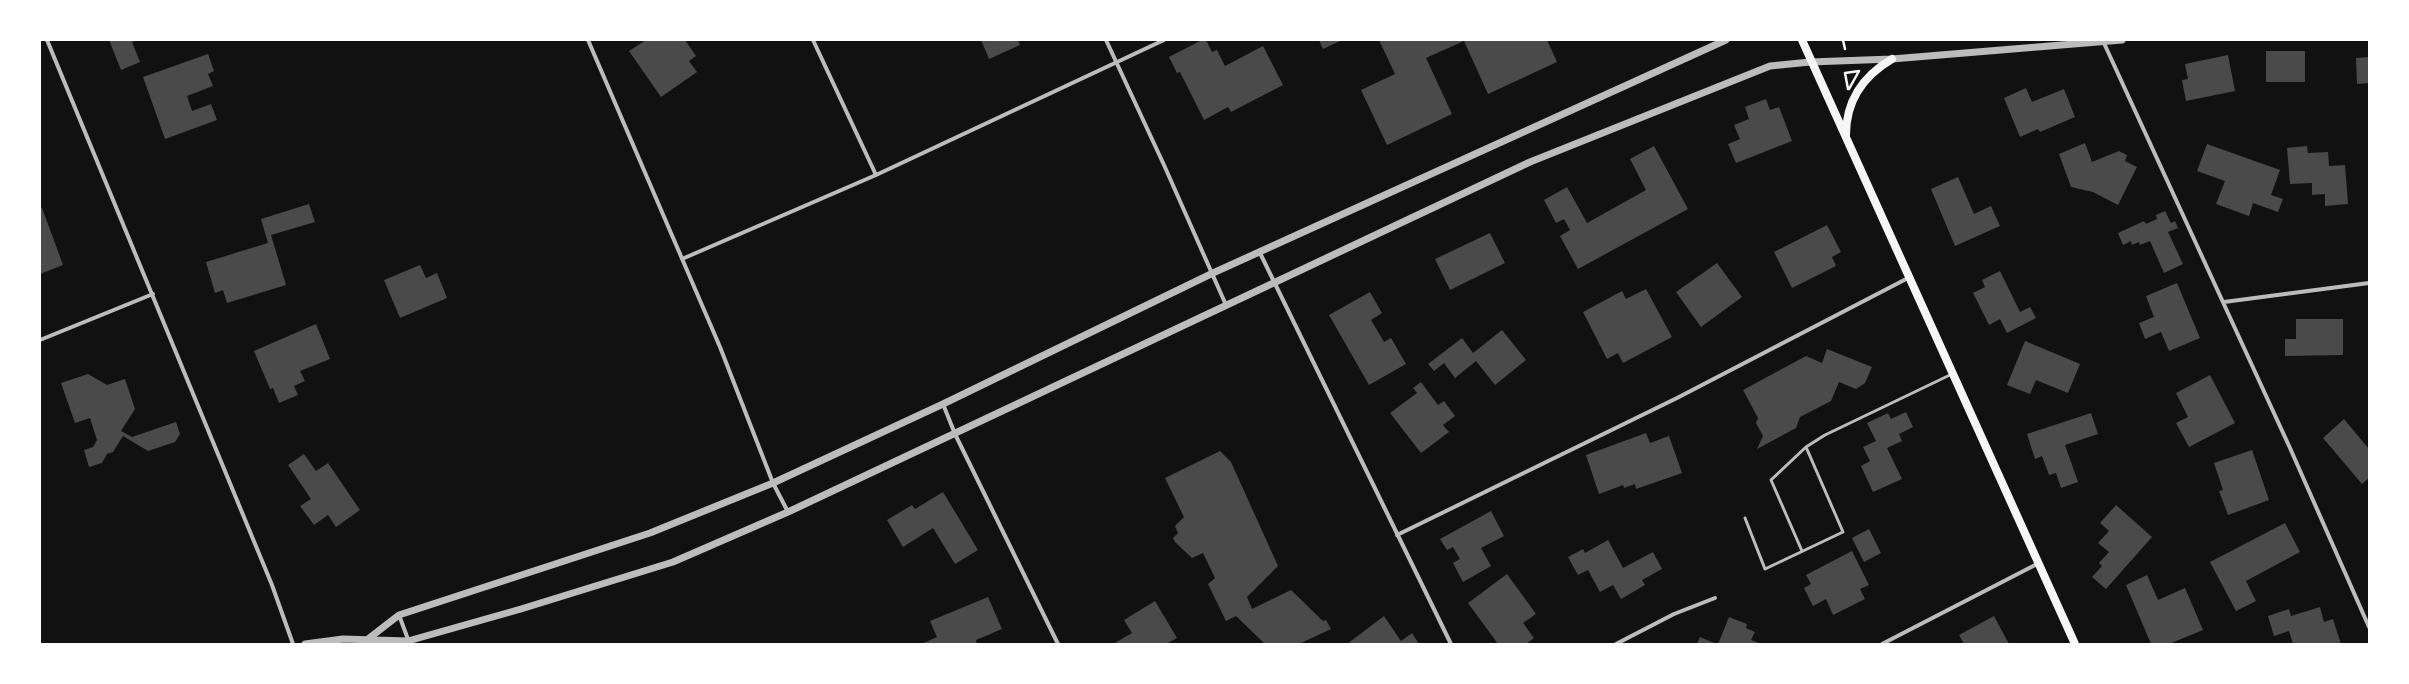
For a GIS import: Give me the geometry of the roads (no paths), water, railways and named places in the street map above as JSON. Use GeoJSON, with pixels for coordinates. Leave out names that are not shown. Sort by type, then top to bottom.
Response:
{"type":"FeatureCollection","features":[{"type":"Feature","properties":{"kind":"main road"},"geometry":{"type":"LineString","coordinates":[[1802,40],[1810,62],[1910,277],[2075,644]]}},
{"type":"Feature","properties":{"kind":"main road"},"geometry":{"type":"LineString","coordinates":[[1846,138],[1846,122],[1856,92],[1878,68],[1892,59]]}},
{"type":"Feature","properties":{"kind":"street"},"geometry":{"type":"LineString","coordinates":[[47,40],[272,584],[293,644]]}},
{"type":"Feature","properties":{"kind":"street"},"geometry":{"type":"LineString","coordinates":[[588,40],[720,347],[773,483],[788,512]]}},
{"type":"Feature","properties":{"kind":"street"},"geometry":{"type":"LineString","coordinates":[[814,40],[876,175]]}},
{"type":"Feature","properties":{"kind":"street"},"geometry":{"type":"LineString","coordinates":[[1106,40],[1164,164],[1226,305]]}},
{"type":"Feature","properties":{"kind":"street"},"geometry":{"type":"LineString","coordinates":[[682,259],[876,175],[1164,40]]}},
{"type":"Feature","properties":{"kind":"street"},"geometry":{"type":"LineString","coordinates":[[368,639],[399,614],[650,533],[773,483],[943,404],[1213,273],[1726,40]]}},
{"type":"Feature","properties":{"kind":"street"},"geometry":{"type":"LineString","coordinates":[[305,644],[343,639],[408,642],[673,562],[788,512],[1226,305],[1275,284],[1530,162],[1770,66],[1810,62],[1892,59],[2122,40]]}},
{"type":"Feature","properties":{"kind":"street"},"geometry":{"type":"LineString","coordinates":[[2103,41],[2224,302],[2369,627]]}},
{"type":"Feature","properties":{"kind":"street"},"geometry":{"type":"LineString","coordinates":[[1260,252],[1451,644]]}},
{"type":"Feature","properties":{"kind":"street"},"geometry":{"type":"LineString","coordinates":[[1397,535],[1677,398],[1910,277]]}},
{"type":"Feature","properties":{"kind":"street"},"geometry":{"type":"LineString","coordinates":[[2224,302],[2369,283]]}},
{"type":"Feature","properties":{"kind":"street"},"geometry":{"type":"LineString","coordinates":[[40,340],[153,294]]}},
{"type":"Feature","properties":{"kind":"street"},"geometry":{"type":"LineString","coordinates":[[943,404],[955,434],[1058,644]]}},
{"type":"Feature","properties":{"kind":"street"},"geometry":{"type":"LineString","coordinates":[[1882,644],[2039,563]]}},
{"type":"Feature","properties":{"kind":"street"},"geometry":{"type":"LineString","coordinates":[[1616,644],[1674,614],[1715,598]]}},
{"type":"Feature","properties":{"kind":"street"},"geometry":{"type":"LineString","coordinates":[[399,614],[408,642]]}},
{"type":"Feature","properties":{"kind":"lane"},"geometry":{"type":"LineString","coordinates":[[1802,551],[1771,480],[1806,447],[1824,435],[1954,374]]}},
{"type":"Feature","properties":{"kind":"lane"},"geometry":{"type":"LineString","coordinates":[[1746,518],[1766,569],[1843,532],[1806,447]]}}]}
